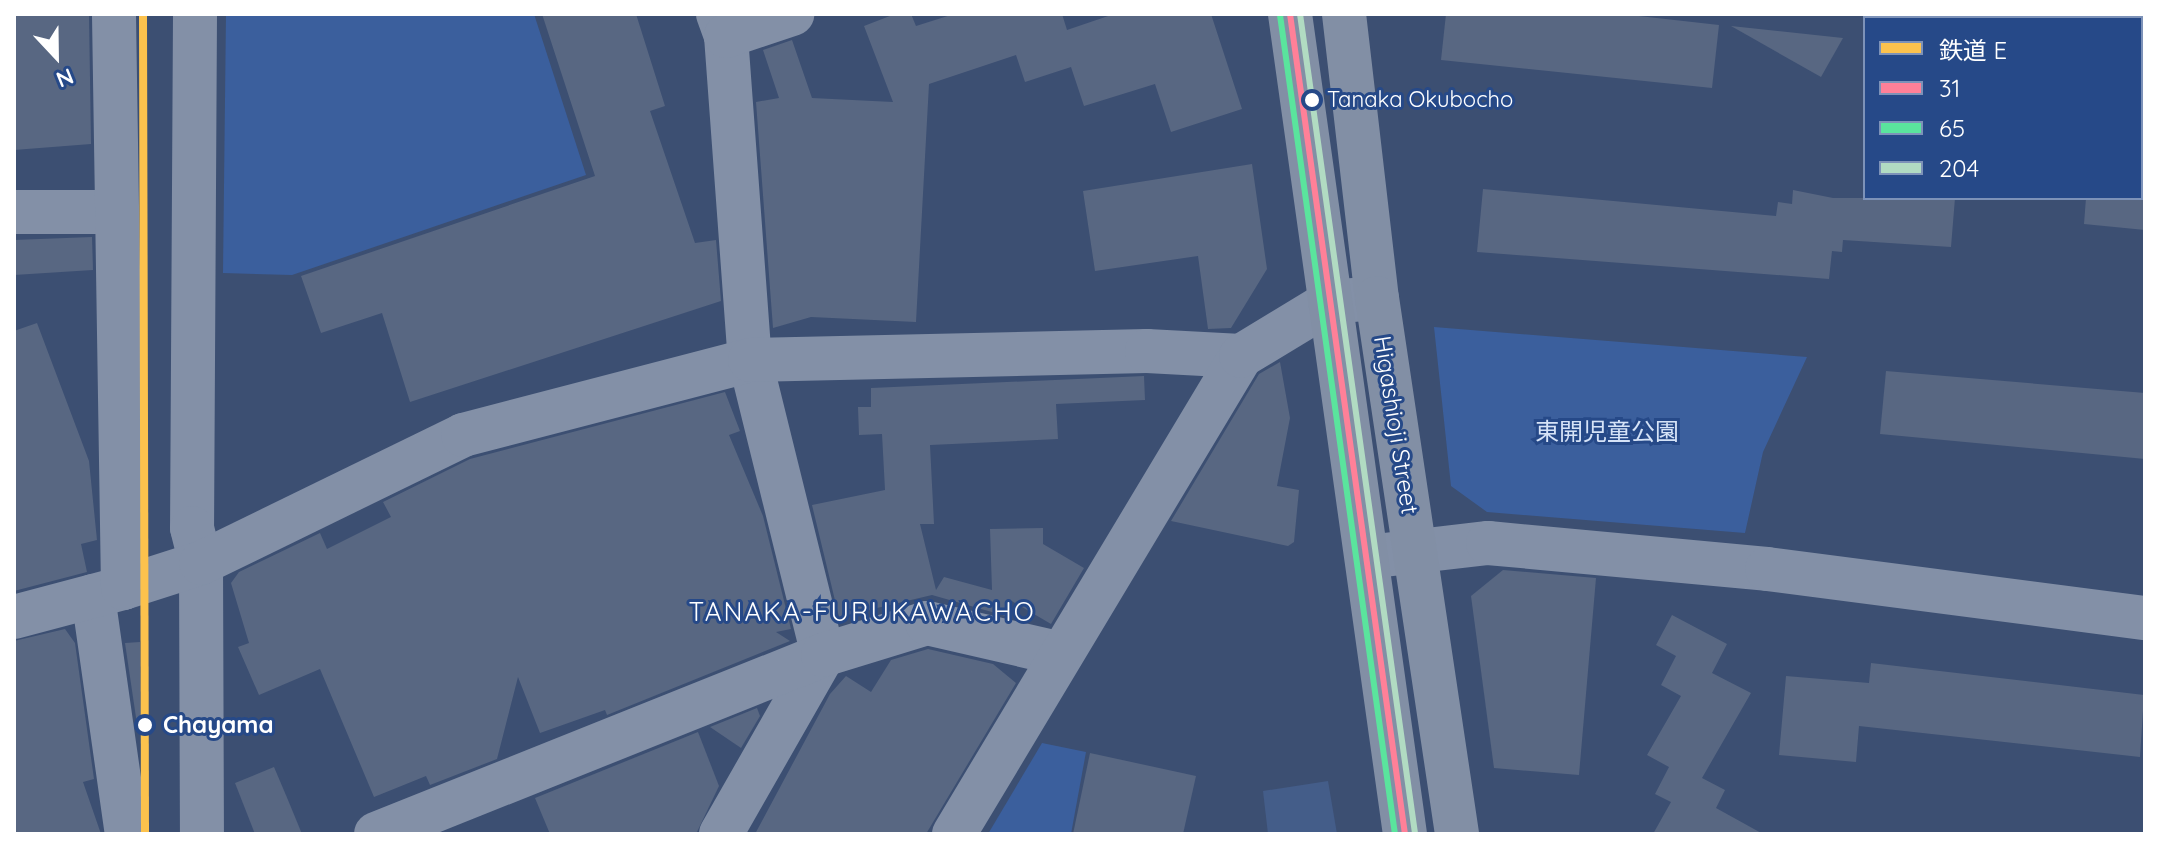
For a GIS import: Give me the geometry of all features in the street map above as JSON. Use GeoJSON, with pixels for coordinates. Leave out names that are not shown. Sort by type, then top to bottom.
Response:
{"type":"FeatureCollection","features":[{"type":"Feature","properties":{"kind":"main road","name":"Higashioji Street"},"geometry":{"type":"LineString","coordinates":[[1290,14],[1405,834]]}},
{"type":"Feature","properties":{"kind":"main road","name":"Higashioji Street"},"geometry":{"type":"LineString","coordinates":[[1344,14],[1377,298],[1457,834]]}},
{"type":"Feature","properties":{"kind":"street"},"geometry":{"type":"LineString","coordinates":[[114,14],[108,592],[127,834]]}},
{"type":"Feature","properties":{"kind":"street"},"geometry":{"type":"LineString","coordinates":[[195,14],[192,528],[201,563],[202,834]]}},
{"type":"Feature","properties":{"kind":"street"},"geometry":{"type":"LineString","coordinates":[[721,834],[823,655],[750,360],[722,25],[792,14]]}},
{"type":"Feature","properties":{"kind":"street"},"geometry":{"type":"LineString","coordinates":[[14,212],[112,212]]}},
{"type":"Feature","properties":{"kind":"street"},"geometry":{"type":"LineString","coordinates":[[954,834],[1241,356],[1330,302],[1377,298]]}},
{"type":"Feature","properties":{"kind":"street"},"geometry":{"type":"LineString","coordinates":[[14,617],[201,563],[463,435],[750,360],[1147,351],[1241,356]]}},
{"type":"Feature","properties":{"kind":"street"},"geometry":{"type":"LineString","coordinates":[[1367,557],[1415,551],[1519,546],[1767,569],[2145,618]]}},
{"type":"Feature","properties":{"kind":"street"},"geometry":{"type":"LineString","coordinates":[[376,834],[823,655],[927,623],[1061,654]]}},
{"type":"Feature","properties":{"kind":"green space"},"geometry":{"type":"Polygon","coordinates":[[[226,14],[534,14],[586,175],[292,275],[223,273],[226,14]]]}},
{"type":"Feature","properties":{"kind":"green space","name":"東開児童公園"},"geometry":{"type":"Polygon","coordinates":[[[1434,327],[1807,357],[1763,452],[1745,533],[1487,512],[1451,486],[1434,327]]]}},
{"type":"Feature","properties":{"kind":"green space"},"geometry":{"type":"Polygon","coordinates":[[[1042,743],[1086,752],[1071,834],[988,834],[1042,743]]]}},
{"type":"Feature","properties":{"kind":"shaded area"},"geometry":{"type":"Polygon","coordinates":[[[1328,781],[1337,834],[1268,834],[1263,791],[1328,781]]]}},
{"type":"Feature","properties":{"kind":"building"},"geometry":{"type":"Polygon","coordinates":[[[14,14],[89,14],[91,144],[14,150],[14,14]]]}},
{"type":"Feature","properties":{"kind":"building"},"geometry":{"type":"Polygon","coordinates":[[[542,14],[636,14],[665,106],[650,111],[695,243],[716,240],[721,301],[410,402],[382,313],[321,333],[301,276],[595,176],[542,14]]]}},
{"type":"Feature","properties":{"kind":"building"},"geometry":{"type":"Polygon","coordinates":[[[895,14],[911,14],[916,26],[954,14],[1062,14],[1067,30],[1114,14],[1211,14],[1242,109],[1171,132],[1155,84],[1084,106],[1071,67],[1025,82],[1016,55],[929,84],[916,322],[811,317],[773,328],[756,102],[779,98],[763,50],[792,40],[812,98],[893,102],[864,26],[895,14]]]}},
{"type":"Feature","properties":{"kind":"building"},"geometry":{"type":"Polygon","coordinates":[[[1446,14],[1621,14],[1719,25],[1712,88],[1441,60],[1446,14]]]}},
{"type":"Feature","properties":{"kind":"building"},"geometry":{"type":"Polygon","coordinates":[[[1731,26],[1843,38],[1821,77],[1731,26]]]}},
{"type":"Feature","properties":{"kind":"building"},"geometry":{"type":"Polygon","coordinates":[[[1252,164],[1267,269],[1231,328],[1208,329],[1198,256],[1095,271],[1083,191],[1252,164]]]}},
{"type":"Feature","properties":{"kind":"building"},"geometry":{"type":"Polygon","coordinates":[[[1483,189],[1776,216],[1778,202],[1792,204],[1793,190],[1863,200],[1955,200],[1951,247],[1843,240],[1842,252],[1832,251],[1829,279],[1477,252],[1483,189]]]}},
{"type":"Feature","properties":{"kind":"building"},"geometry":{"type":"Polygon","coordinates":[[[2145,198],[2145,230],[2084,224],[2086,200],[2145,198]]]}},
{"type":"Feature","properties":{"kind":"building"},"geometry":{"type":"Polygon","coordinates":[[[92,237],[93,270],[14,275],[14,240],[92,237]]]}},
{"type":"Feature","properties":{"kind":"building"},"geometry":{"type":"Polygon","coordinates":[[[37,323],[89,461],[97,540],[81,544],[87,572],[14,591],[14,331],[37,323]]]}},
{"type":"Feature","properties":{"kind":"building"},"geometry":{"type":"Polygon","coordinates":[[[1280,362],[1290,418],[1277,486],[1299,490],[1294,542],[1288,546],[1171,521],[1259,374],[1280,362]]]}},
{"type":"Feature","properties":{"kind":"building"},"geometry":{"type":"Polygon","coordinates":[[[1886,371],[2145,393],[2145,459],[1880,434],[1886,371]]]}},
{"type":"Feature","properties":{"kind":"building"},"geometry":{"type":"Polygon","coordinates":[[[1144,376],[1145,400],[1056,404],[1058,439],[930,445],[934,524],[920,524],[936,590],[944,577],[992,590],[990,529],[1043,528],[1043,544],[1084,568],[1051,624],[1010,600],[1006,616],[932,595],[839,617],[812,505],[885,490],[882,434],[859,435],[858,407],[871,407],[871,388],[1144,376]]]}},
{"type":"Feature","properties":{"kind":"building"},"geometry":{"type":"Polygon","coordinates":[[[725,392],[740,431],[729,435],[763,516],[791,629],[776,632],[790,641],[607,715],[605,710],[540,733],[518,677],[497,759],[430,785],[426,776],[374,797],[320,669],[259,695],[238,647],[249,643],[231,583],[239,572],[320,533],[327,549],[391,517],[383,502],[470,459],[725,392]]]}},
{"type":"Feature","properties":{"kind":"building"},"geometry":{"type":"Polygon","coordinates":[[[1503,570],[1596,578],[1579,775],[1494,768],[1471,596],[1503,570]]]}},
{"type":"Feature","properties":{"kind":"building"},"geometry":{"type":"Polygon","coordinates":[[[1672,615],[1727,644],[1712,673],[1751,693],[1702,778],[1725,790],[1716,808],[1763,834],[1653,834],[1671,802],[1655,794],[1669,767],[1647,755],[1681,696],[1661,685],[1676,656],[1656,645],[1672,615]]]}},
{"type":"Feature","properties":{"kind":"building"},"geometry":{"type":"Polygon","coordinates":[[[65,629],[75,643],[94,779],[83,782],[101,834],[14,834],[14,641],[65,629]]]}},
{"type":"Feature","properties":{"kind":"building"},"geometry":{"type":"Polygon","coordinates":[[[140,642],[141,731],[138,731],[125,643],[140,642]]]}},
{"type":"Feature","properties":{"kind":"building"},"geometry":{"type":"Polygon","coordinates":[[[928,649],[993,664],[1016,683],[926,834],[755,834],[830,694],[846,676],[871,692],[891,660],[928,649]]]}},
{"type":"Feature","properties":{"kind":"building"},"geometry":{"type":"Polygon","coordinates":[[[1871,663],[2144,695],[2140,757],[1859,726],[1856,762],[1779,755],[1786,676],[1869,683],[1871,663]]]}},
{"type":"Feature","properties":{"kind":"building"},"geometry":{"type":"Polygon","coordinates":[[[757,708],[760,716],[741,748],[710,727],[757,708]]]}},
{"type":"Feature","properties":{"kind":"building"},"geometry":{"type":"Polygon","coordinates":[[[698,732],[719,786],[696,834],[550,834],[535,798],[698,732]]]}},
{"type":"Feature","properties":{"kind":"building"},"geometry":{"type":"Polygon","coordinates":[[[1090,753],[1196,776],[1183,834],[1073,834],[1090,753]]]}},
{"type":"Feature","properties":{"kind":"building"},"geometry":{"type":"Polygon","coordinates":[[[274,767],[302,834],[255,834],[235,783],[274,767]]]}},
{"type":"Feature","properties":{"kind":"rail line","name":"E"},"geometry":{"type":"LineString","coordinates":[[143,14],[145,834]]}},
{"type":"Feature","properties":{"kind":"transit line","name":"31"},"geometry":{"type":"LineString","coordinates":[[1290,14],[1405,834]]}},
{"type":"Feature","properties":{"kind":"transit line","name":"204"},"geometry":{"type":"LineString","coordinates":[[1300,14],[1415,833]]}},
{"type":"Feature","properties":{"kind":"transit line","name":"65"},"geometry":{"type":"LineString","coordinates":[[1280,15],[1395,834]]}},
{"type":"Feature","properties":{"kind":"place","name":"Tanaka Okubocho"},"geometry":{"type":"Point","coordinates":[1312,100]}},
{"type":"Feature","properties":{"kind":"place","name":"Chayama"},"geometry":{"type":"Point","coordinates":[145,725]}},
{"type":"Feature","properties":{"kind":"district","name":"TANAKA-FURUKAWACHO"},"geometry":{"type":"Point","coordinates":[862,612]}}]}
